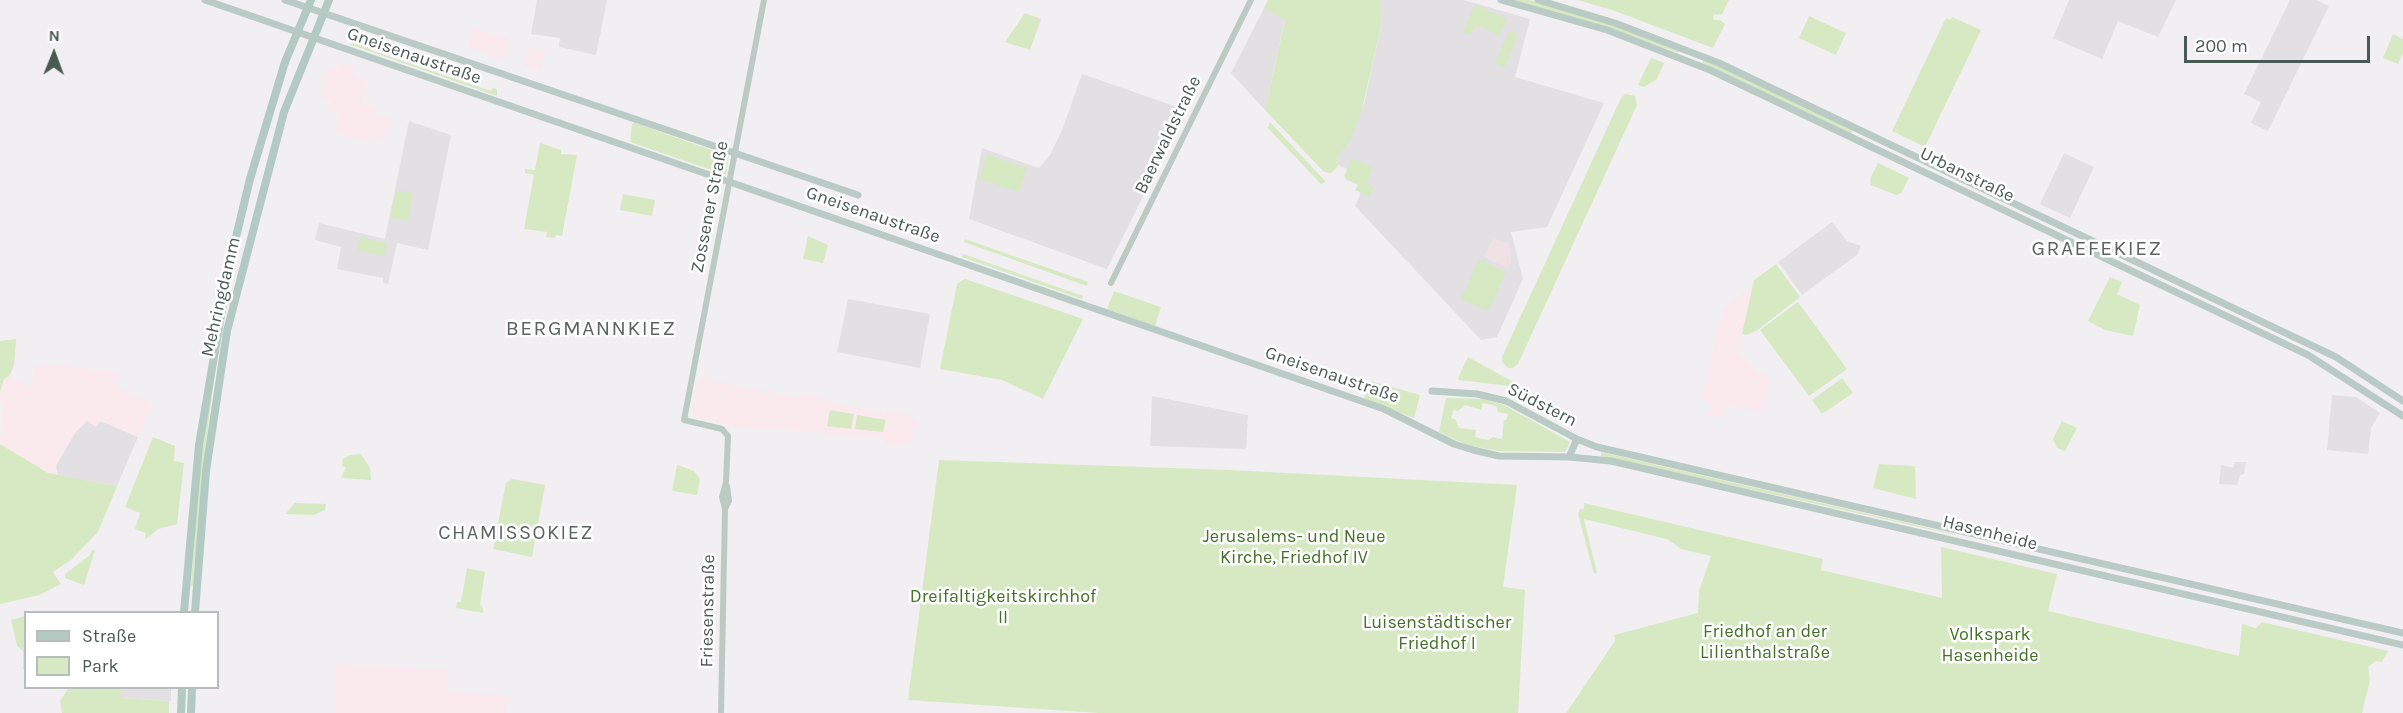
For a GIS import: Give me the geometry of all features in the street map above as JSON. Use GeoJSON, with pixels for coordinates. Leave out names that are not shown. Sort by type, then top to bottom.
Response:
{"type":"FeatureCollection","features":[{"type":"Feature","properties":{"kind":"main road","name":"Gneisenaustraße"},"geometry":{"type":"LineString","coordinates":[[205,0],[1384,409],[1435,434]]}},
{"type":"Feature","properties":{"kind":"main road","name":"Gneisenaustraße"},"geometry":{"type":"LineString","coordinates":[[285,0],[314,7],[858,195]]}},
{"type":"Feature","properties":{"kind":"main road","name":"Mehringdamm"},"geometry":{"type":"LineString","coordinates":[[184,611],[195,476],[217,328],[245,201],[288,56],[314,7],[328,0]]}},
{"type":"Feature","properties":{"kind":"main road","name":"Urbanstraße"},"geometry":{"type":"LineString","coordinates":[[1501,0],[1607,30],[1710,70],[2298,349],[2403,416]]}},
{"type":"Feature","properties":{"kind":"main road","name":"Urbanstraße"},"geometry":{"type":"LineString","coordinates":[[1538,0],[1615,22],[1711,59],[2336,357],[2403,401]]}},
{"type":"Feature","properties":{"kind":"main road","name":"Mehringdamm"},"geometry":{"type":"LineString","coordinates":[[195,611],[206,471],[226,338],[276,140],[313,37],[314,7]]}},
{"type":"Feature","properties":{"kind":"main road"},"geometry":{"type":"LineString","coordinates":[[288,56],[303,62]]}},
{"type":"Feature","properties":{"kind":"main road"},"geometry":{"type":"LineString","coordinates":[[2345,378],[2352,368]]}},
{"type":"Feature","properties":{"kind":"main road","name":"Südstern"},"geometry":{"type":"LineString","coordinates":[[1432,391],[1477,394],[1506,401],[1577,439],[1569,457],[1495,455],[1464,448],[1435,434]]}},
{"type":"Feature","properties":{"kind":"main road","name":"Hasenheide"},"geometry":{"type":"LineString","coordinates":[[1577,439],[1597,447],[2403,633]]}},
{"type":"Feature","properties":{"kind":"main road"},"geometry":{"type":"LineString","coordinates":[[1594,459],[1597,447]]}},
{"type":"Feature","properties":{"kind":"main road","name":"Hasenheide"},"geometry":{"type":"LineString","coordinates":[[1569,457],[1594,459],[1688,477],[2403,645]]}},
{"type":"Feature","properties":{"kind":"main road"},"geometry":{"type":"LineString","coordinates":[[1999,551],[2001,541]]}},
{"type":"Feature","properties":{"kind":"main road"},"geometry":{"type":"LineString","coordinates":[[2322,626],[2325,616]]}},
{"type":"Feature","properties":{"kind":"main road"},"geometry":{"type":"LineString","coordinates":[[181,713],[182,689]]}},
{"type":"Feature","properties":{"kind":"main road"},"geometry":{"type":"LineString","coordinates":[[191,713],[192,689]]}},
{"type":"Feature","properties":{"kind":"street","name":"Zossener Straße"},"geometry":{"type":"LineString","coordinates":[[728,438],[722,429],[684,420],[764,0]]}},
{"type":"Feature","properties":{"kind":"street","name":"Baerwaldstraße"},"geometry":{"type":"LineString","coordinates":[[1111,283],[1251,0]]}},
{"type":"Feature","properties":{"kind":"street","name":"Friesenstraße"},"geometry":{"type":"LineString","coordinates":[[721,713],[726,509],[722,497],[726,482],[728,438]]}},
{"type":"Feature","properties":{"kind":"shaded area"},"geometry":{"type":"Polygon","coordinates":[[[537,0],[607,0],[596,55],[559,47],[560,38],[531,34],[537,0]]]}},
{"type":"Feature","properties":{"kind":"shaded area"},"geometry":{"type":"Polygon","coordinates":[[[1379,0],[1463,0],[1530,19],[1515,77],[1604,103],[1547,227],[1511,232],[1523,279],[1497,337],[1481,340],[1355,206],[1363,187],[1345,179],[1347,169],[1336,164],[1340,152],[1347,146],[1364,104],[1382,21],[1379,0]]]}},
{"type":"Feature","properties":{"kind":"shaded area"},"geometry":{"type":"Polygon","coordinates":[[[2069,0],[2176,0],[2158,37],[2118,21],[2102,59],[2053,38],[2069,0]]]}},
{"type":"Feature","properties":{"kind":"shaded area"},"geometry":{"type":"Polygon","coordinates":[[[2290,0],[2316,0],[2329,6],[2268,131],[2251,123],[2261,102],[2244,94],[2290,0]]]}},
{"type":"Feature","properties":{"kind":"shaded area"},"geometry":{"type":"Polygon","coordinates":[[[1264,8],[1285,19],[1265,110],[1231,73],[1264,8]]]}},
{"type":"Feature","properties":{"kind":"shaded area"},"geometry":{"type":"Polygon","coordinates":[[[472,29],[509,37],[505,59],[469,47],[472,29]]]}},
{"type":"Feature","properties":{"kind":"shaded area"},"geometry":{"type":"Polygon","coordinates":[[[528,47],[547,50],[540,71],[524,66],[528,47]]]}},
{"type":"Feature","properties":{"kind":"shaded area"},"geometry":{"type":"Polygon","coordinates":[[[340,62],[355,67],[353,76],[367,81],[361,103],[376,108],[374,114],[391,119],[385,140],[369,136],[367,142],[335,132],[338,114],[329,110],[332,101],[321,97],[329,67],[337,69],[340,62]]]}},
{"type":"Feature","properties":{"kind":"shaded area"},"geometry":{"type":"Polygon","coordinates":[[[1082,74],[1186,110],[1107,269],[969,219],[982,148],[1039,168],[1050,155],[1063,128],[1082,74]]]}},
{"type":"Feature","properties":{"kind":"shaded area"},"geometry":{"type":"Polygon","coordinates":[[[409,121],[451,135],[428,250],[397,243],[388,284],[383,283],[383,278],[337,269],[341,247],[315,240],[319,223],[385,239],[409,121]]]}},
{"type":"Feature","properties":{"kind":"shaded area"},"geometry":{"type":"Polygon","coordinates":[[[2064,153],[2094,167],[2070,218],[2040,204],[2064,153]]]}},
{"type":"Feature","properties":{"kind":"shaded area"},"geometry":{"type":"Polygon","coordinates":[[[1832,222],[1847,241],[1861,246],[1857,255],[1802,295],[1778,262],[1832,222]]]}},
{"type":"Feature","properties":{"kind":"shaded area"},"geometry":{"type":"Polygon","coordinates":[[[1753,285],[1738,353],[1759,373],[1770,376],[1762,412],[1727,404],[1723,418],[1708,415],[1710,402],[1702,400],[1723,308],[1753,285]]]}},
{"type":"Feature","properties":{"kind":"shaded area"},"geometry":{"type":"Polygon","coordinates":[[[848,299],[930,314],[920,368],[837,352],[848,299]]]}},
{"type":"Feature","properties":{"kind":"shaded area"},"geometry":{"type":"Polygon","coordinates":[[[36,365],[120,373],[116,386],[152,403],[138,437],[101,421],[56,469],[58,475],[48,473],[0,444],[3,406],[0,402],[0,392],[4,379],[9,376],[30,387],[36,365]]]}},
{"type":"Feature","properties":{"kind":"shaded area"},"geometry":{"type":"Polygon","coordinates":[[[705,375],[711,376],[711,381],[799,398],[801,394],[830,399],[830,404],[834,404],[835,400],[836,405],[840,405],[841,401],[841,406],[845,407],[848,403],[847,407],[851,408],[852,403],[853,408],[857,409],[858,405],[859,409],[862,410],[864,406],[868,411],[871,407],[870,411],[874,412],[875,408],[876,412],[880,413],[881,409],[882,414],[886,414],[886,410],[910,415],[916,422],[913,439],[909,444],[891,446],[880,438],[880,442],[879,438],[875,438],[874,442],[873,438],[869,437],[869,441],[867,437],[863,437],[863,441],[861,436],[858,436],[857,440],[856,436],[852,436],[851,440],[850,435],[846,435],[846,439],[841,434],[840,439],[838,434],[835,434],[834,438],[833,434],[829,434],[828,437],[827,433],[727,426],[696,416],[692,411],[698,380],[705,375]]]}},
{"type":"Feature","properties":{"kind":"shaded area"},"geometry":{"type":"Polygon","coordinates":[[[2332,395],[2356,397],[2380,413],[2371,428],[2368,454],[2327,450],[2332,395]]]}},
{"type":"Feature","properties":{"kind":"shaded area"},"geometry":{"type":"Polygon","coordinates":[[[1152,396],[1248,415],[1246,449],[1150,446],[1152,396]]]}},
{"type":"Feature","properties":{"kind":"shaded area"},"geometry":{"type":"Polygon","coordinates":[[[87,421],[96,427],[100,421],[138,437],[117,486],[58,475],[56,466],[75,433],[87,421]]]}},
{"type":"Feature","properties":{"kind":"shaded area"},"geometry":{"type":"Polygon","coordinates":[[[2235,462],[2246,462],[2244,474],[2240,475],[2237,485],[2219,484],[2221,465],[2233,468],[2235,462]]]}},
{"type":"Feature","properties":{"kind":"shaded area"},"geometry":{"type":"Polygon","coordinates":[[[335,664],[448,670],[447,692],[507,696],[506,713],[336,713],[335,664]]]}},
{"type":"Feature","properties":{"kind":"shaded area"},"geometry":{"type":"Polygon","coordinates":[[[121,689],[171,689],[171,701],[119,698],[121,689]]]}},
{"type":"Feature","properties":{"kind":"green space"},"geometry":{"type":"Polygon","coordinates":[[[1268,0],[1382,0],[1380,3],[1382,21],[1361,114],[1347,146],[1336,163],[1339,165],[1331,173],[1324,172],[1265,110],[1285,20],[1264,8],[1268,0]]]}},
{"type":"Feature","properties":{"kind":"green space"},"geometry":{"type":"Polygon","coordinates":[[[1512,0],[1529,0],[1597,19],[1680,49],[1678,53],[1623,33],[1512,0]]]}},
{"type":"Feature","properties":{"kind":"green space"},"geometry":{"type":"Polygon","coordinates":[[[1578,0],[1729,0],[1722,14],[1713,15],[1714,20],[1720,20],[1725,24],[1713,48],[1615,11],[1578,0]]]}},
{"type":"Feature","properties":{"kind":"green space"},"geometry":{"type":"Polygon","coordinates":[[[1475,4],[1507,19],[1499,35],[1476,25],[1471,35],[1463,32],[1475,4]]]}},
{"type":"Feature","properties":{"kind":"green space"},"geometry":{"type":"Polygon","coordinates":[[[1025,13],[1041,19],[1030,50],[1005,42],[1025,13]]]}},
{"type":"Feature","properties":{"kind":"green space"},"geometry":{"type":"Polygon","coordinates":[[[1809,16],[1846,33],[1836,55],[1799,38],[1809,16]]]}},
{"type":"Feature","properties":{"kind":"green space"},"geometry":{"type":"Polygon","coordinates":[[[1952,17],[1981,30],[1925,147],[1892,131],[1946,18],[1951,20],[1952,17]]]}},
{"type":"Feature","properties":{"kind":"green space"},"geometry":{"type":"Polygon","coordinates":[[[1509,31],[1518,34],[1505,68],[1495,63],[1509,31]]]}},
{"type":"Feature","properties":{"kind":"green space"},"geometry":{"type":"Polygon","coordinates":[[[2393,34],[2403,39],[2403,53],[2398,64],[2383,58],[2393,34]]]}},
{"type":"Feature","properties":{"kind":"green space"},"geometry":{"type":"Polygon","coordinates":[[[360,41],[370,45],[373,51],[491,91],[493,88],[497,89],[497,96],[349,44],[360,41]]]}},
{"type":"Feature","properties":{"kind":"green space"},"geometry":{"type":"Polygon","coordinates":[[[1651,58],[1664,63],[1657,79],[1644,87],[1638,85],[1651,58]]]}},
{"type":"Feature","properties":{"kind":"green space"},"geometry":{"type":"Polygon","coordinates":[[[1704,59],[1853,129],[1851,134],[1702,63],[1704,59]]]}},
{"type":"Feature","properties":{"kind":"green space"},"geometry":{"type":"Polygon","coordinates":[[[1625,94],[1635,96],[1637,105],[1518,364],[1513,368],[1508,368],[1502,362],[1502,357],[1621,98],[1625,94]]]}},
{"type":"Feature","properties":{"kind":"green space"},"geometry":{"type":"Polygon","coordinates":[[[1270,122],[1326,182],[1321,184],[1268,128],[1270,122]]]}},
{"type":"Feature","properties":{"kind":"green space"},"geometry":{"type":"Polygon","coordinates":[[[635,123],[728,156],[726,175],[630,142],[632,124],[635,123]]]}},
{"type":"Feature","properties":{"kind":"green space"},"geometry":{"type":"Polygon","coordinates":[[[540,143],[561,150],[561,154],[577,155],[562,236],[556,235],[555,238],[546,237],[547,232],[524,229],[534,175],[525,173],[525,169],[535,170],[540,143]]]}},
{"type":"Feature","properties":{"kind":"green space"},"geometry":{"type":"Polygon","coordinates":[[[987,155],[1027,168],[1019,192],[979,179],[987,155]]]}},
{"type":"Feature","properties":{"kind":"green space"},"geometry":{"type":"Polygon","coordinates":[[[1351,158],[1373,167],[1366,183],[1374,187],[1369,197],[1355,190],[1358,185],[1344,177],[1351,158]]]}},
{"type":"Feature","properties":{"kind":"green space"},"geometry":{"type":"Polygon","coordinates":[[[1878,163],[1909,178],[1901,193],[1896,195],[1871,185],[1870,179],[1878,163]]]}},
{"type":"Feature","properties":{"kind":"green space"},"geometry":{"type":"Polygon","coordinates":[[[396,190],[413,193],[407,221],[390,218],[396,190]]]}},
{"type":"Feature","properties":{"kind":"green space"},"geometry":{"type":"Polygon","coordinates":[[[623,194],[655,200],[652,216],[620,210],[623,194]]]}},
{"type":"Feature","properties":{"kind":"green space"},"geometry":{"type":"Polygon","coordinates":[[[808,236],[828,245],[823,263],[803,259],[808,236]]]}},
{"type":"Feature","properties":{"kind":"green space"},"geometry":{"type":"Polygon","coordinates":[[[360,237],[387,243],[384,257],[357,250],[360,237]]]}},
{"type":"Feature","properties":{"kind":"green space"},"geometry":{"type":"Polygon","coordinates":[[[965,239],[1088,282],[1087,286],[964,242],[965,239]]]}},
{"type":"Feature","properties":{"kind":"green space"},"geometry":{"type":"Polygon","coordinates":[[[963,254],[1083,296],[1082,299],[962,257],[963,254]]]}},
{"type":"Feature","properties":{"kind":"green space"},"geometry":{"type":"Polygon","coordinates":[[[1479,259],[1506,272],[1488,311],[1461,299],[1479,259]]]}},
{"type":"Feature","properties":{"kind":"green space"},"geometry":{"type":"Polygon","coordinates":[[[1776,264],[1800,297],[1759,329],[1747,335],[1742,334],[1754,280],[1776,264]]]}},
{"type":"Feature","properties":{"kind":"green space"},"geometry":{"type":"Polygon","coordinates":[[[2110,277],[2122,282],[2117,294],[2140,305],[2133,336],[2105,330],[2088,321],[2110,277]]]}},
{"type":"Feature","properties":{"kind":"green space"},"geometry":{"type":"Polygon","coordinates":[[[965,279],[1083,319],[1043,399],[1002,380],[940,369],[957,284],[965,279]]]}},
{"type":"Feature","properties":{"kind":"green space"},"geometry":{"type":"Polygon","coordinates":[[[1114,291],[1161,307],[1155,326],[1107,309],[1114,291]]]}},
{"type":"Feature","properties":{"kind":"green space"},"geometry":{"type":"Polygon","coordinates":[[[1798,302],[1847,369],[1809,396],[1760,330],[1798,302]]]}},
{"type":"Feature","properties":{"kind":"green space"},"geometry":{"type":"Polygon","coordinates":[[[16,339],[14,366],[9,376],[4,379],[0,392],[0,341],[16,339]]]}},
{"type":"Feature","properties":{"kind":"green space"},"geometry":{"type":"Polygon","coordinates":[[[217,356],[202,474],[193,586],[191,586],[200,459],[217,356]]]}},
{"type":"Feature","properties":{"kind":"green space"},"geometry":{"type":"Polygon","coordinates":[[[1468,357],[1517,384],[1517,387],[1459,380],[1468,357]]]}},
{"type":"Feature","properties":{"kind":"green space"},"geometry":{"type":"Polygon","coordinates":[[[1842,378],[1853,393],[1822,414],[1812,400],[1842,378]]]}},
{"type":"Feature","properties":{"kind":"green space"},"geometry":{"type":"Polygon","coordinates":[[[1371,381],[1420,395],[1414,418],[1364,399],[1371,381]]]}},
{"type":"Feature","properties":{"kind":"green space"},"geometry":{"type":"Polygon","coordinates":[[[1446,398],[1482,399],[1504,405],[1570,442],[1565,452],[1498,451],[1467,445],[1439,432],[1446,398]],[[1483,403],[1481,410],[1465,405],[1458,411],[1453,410],[1451,418],[1456,420],[1459,428],[1476,430],[1475,437],[1488,440],[1493,437],[1502,439],[1504,420],[1508,414],[1498,412],[1496,406],[1483,403]]]}},
{"type":"Feature","properties":{"kind":"green space"},"geometry":{"type":"Polygon","coordinates":[[[830,410],[854,414],[851,429],[827,426],[830,410]]]}},
{"type":"Feature","properties":{"kind":"green space"},"geometry":{"type":"Polygon","coordinates":[[[857,415],[886,420],[883,432],[855,429],[857,415]]]}},
{"type":"Feature","properties":{"kind":"green space"},"geometry":{"type":"Polygon","coordinates":[[[2062,421],[2077,428],[2065,451],[2057,448],[2053,439],[2062,421]]]}},
{"type":"Feature","properties":{"kind":"green space"},"geometry":{"type":"Polygon","coordinates":[[[153,437],[175,446],[174,461],[184,463],[177,524],[158,529],[145,540],[146,533],[135,529],[140,513],[125,507],[153,437]]]}},
{"type":"Feature","properties":{"kind":"green space"},"geometry":{"type":"Polygon","coordinates":[[[0,444],[48,473],[117,486],[98,532],[71,560],[53,572],[61,584],[39,595],[0,604],[0,444]]]}},
{"type":"Feature","properties":{"kind":"green space"},"geometry":{"type":"Polygon","coordinates":[[[1601,452],[1955,534],[1955,535],[1601,456],[1601,452]]]}},
{"type":"Feature","properties":{"kind":"green space"},"geometry":{"type":"Polygon","coordinates":[[[361,454],[370,468],[371,480],[341,478],[346,467],[342,466],[343,459],[350,455],[361,454]]]}},
{"type":"Feature","properties":{"kind":"green space"},"geometry":{"type":"Polygon","coordinates":[[[939,460],[1230,470],[1517,485],[1503,587],[1525,590],[1518,713],[1099,713],[908,700],[939,460]]]}},
{"type":"Feature","properties":{"kind":"green space"},"geometry":{"type":"Polygon","coordinates":[[[1879,464],[1915,466],[1916,499],[1873,488],[1879,464]]]}},
{"type":"Feature","properties":{"kind":"green space"},"geometry":{"type":"Polygon","coordinates":[[[677,465],[694,471],[700,479],[697,495],[672,491],[677,465]]]}},
{"type":"Feature","properties":{"kind":"green space"},"geometry":{"type":"Polygon","coordinates":[[[512,479],[545,485],[532,557],[493,549],[506,483],[512,479]]]}},
{"type":"Feature","properties":{"kind":"green space"},"geometry":{"type":"Polygon","coordinates":[[[295,503],[326,504],[325,510],[314,515],[285,514],[295,503]]]}},
{"type":"Feature","properties":{"kind":"green space"},"geometry":{"type":"Polygon","coordinates":[[[1584,503],[1823,559],[1821,570],[1942,598],[1941,547],[2057,574],[2048,611],[2239,656],[2242,624],[2256,628],[2262,622],[2388,651],[2382,662],[2376,661],[2368,667],[2370,680],[2362,713],[1566,713],[1615,641],[1614,635],[1698,613],[1699,591],[1711,556],[1681,549],[1667,539],[1584,519],[1597,573],[1594,574],[1578,514],[1580,509],[1584,509],[1584,503]]]}},
{"type":"Feature","properties":{"kind":"green space"},"geometry":{"type":"Polygon","coordinates":[[[92,550],[95,550],[84,585],[65,578],[65,574],[89,556],[92,550]]]}},
{"type":"Feature","properties":{"kind":"green space"},"geometry":{"type":"Polygon","coordinates":[[[467,568],[485,572],[480,605],[483,607],[483,613],[456,608],[457,602],[461,602],[467,568]]]}},
{"type":"Feature","properties":{"kind":"green space"},"geometry":{"type":"Polygon","coordinates":[[[24,616],[24,669],[23,651],[17,646],[11,620],[24,616]]]}},
{"type":"Feature","properties":{"kind":"green space"},"geometry":{"type":"Polygon","coordinates":[[[68,689],[121,689],[120,698],[169,701],[169,713],[62,713],[60,701],[68,689]]]}},
{"type":"Feature","properties":{"kind":"sand"},"geometry":{"type":"Polygon","coordinates":[[[1493,238],[1509,244],[1511,262],[1508,268],[1484,257],[1493,238]]]}},
{"type":"Feature","properties":{"kind":"district","name":"GRAEFEKIEZ"},"geometry":{"type":"Point","coordinates":[2097,249]}},
{"type":"Feature","properties":{"kind":"district","name":"BERGMANNKIEZ"},"geometry":{"type":"Point","coordinates":[591,329]}},
{"type":"Feature","properties":{"kind":"district","name":"CHAMISSOKIEZ"},"geometry":{"type":"Point","coordinates":[516,533]}},
{"type":"Feature","properties":{"kind":"park label","name":"Jerusalems- und Neue Kirche, Friedhof IV"},"geometry":{"type":"Point","coordinates":[1294,547]}},
{"type":"Feature","properties":{"kind":"park label","name":"Dreifaltigkeitskirchhof II"},"geometry":{"type":"Point","coordinates":[1003,607]}},
{"type":"Feature","properties":{"kind":"park label","name":"Luisenstädtischer Friedhof I"},"geometry":{"type":"Point","coordinates":[1437,633]}},
{"type":"Feature","properties":{"kind":"park label","name":"Friedhof an der Lilienthalstraße"},"geometry":{"type":"Point","coordinates":[1765,642]}},
{"type":"Feature","properties":{"kind":"park label","name":"Volkspark Hasenheide"},"geometry":{"type":"Point","coordinates":[1990,645]}}]}
